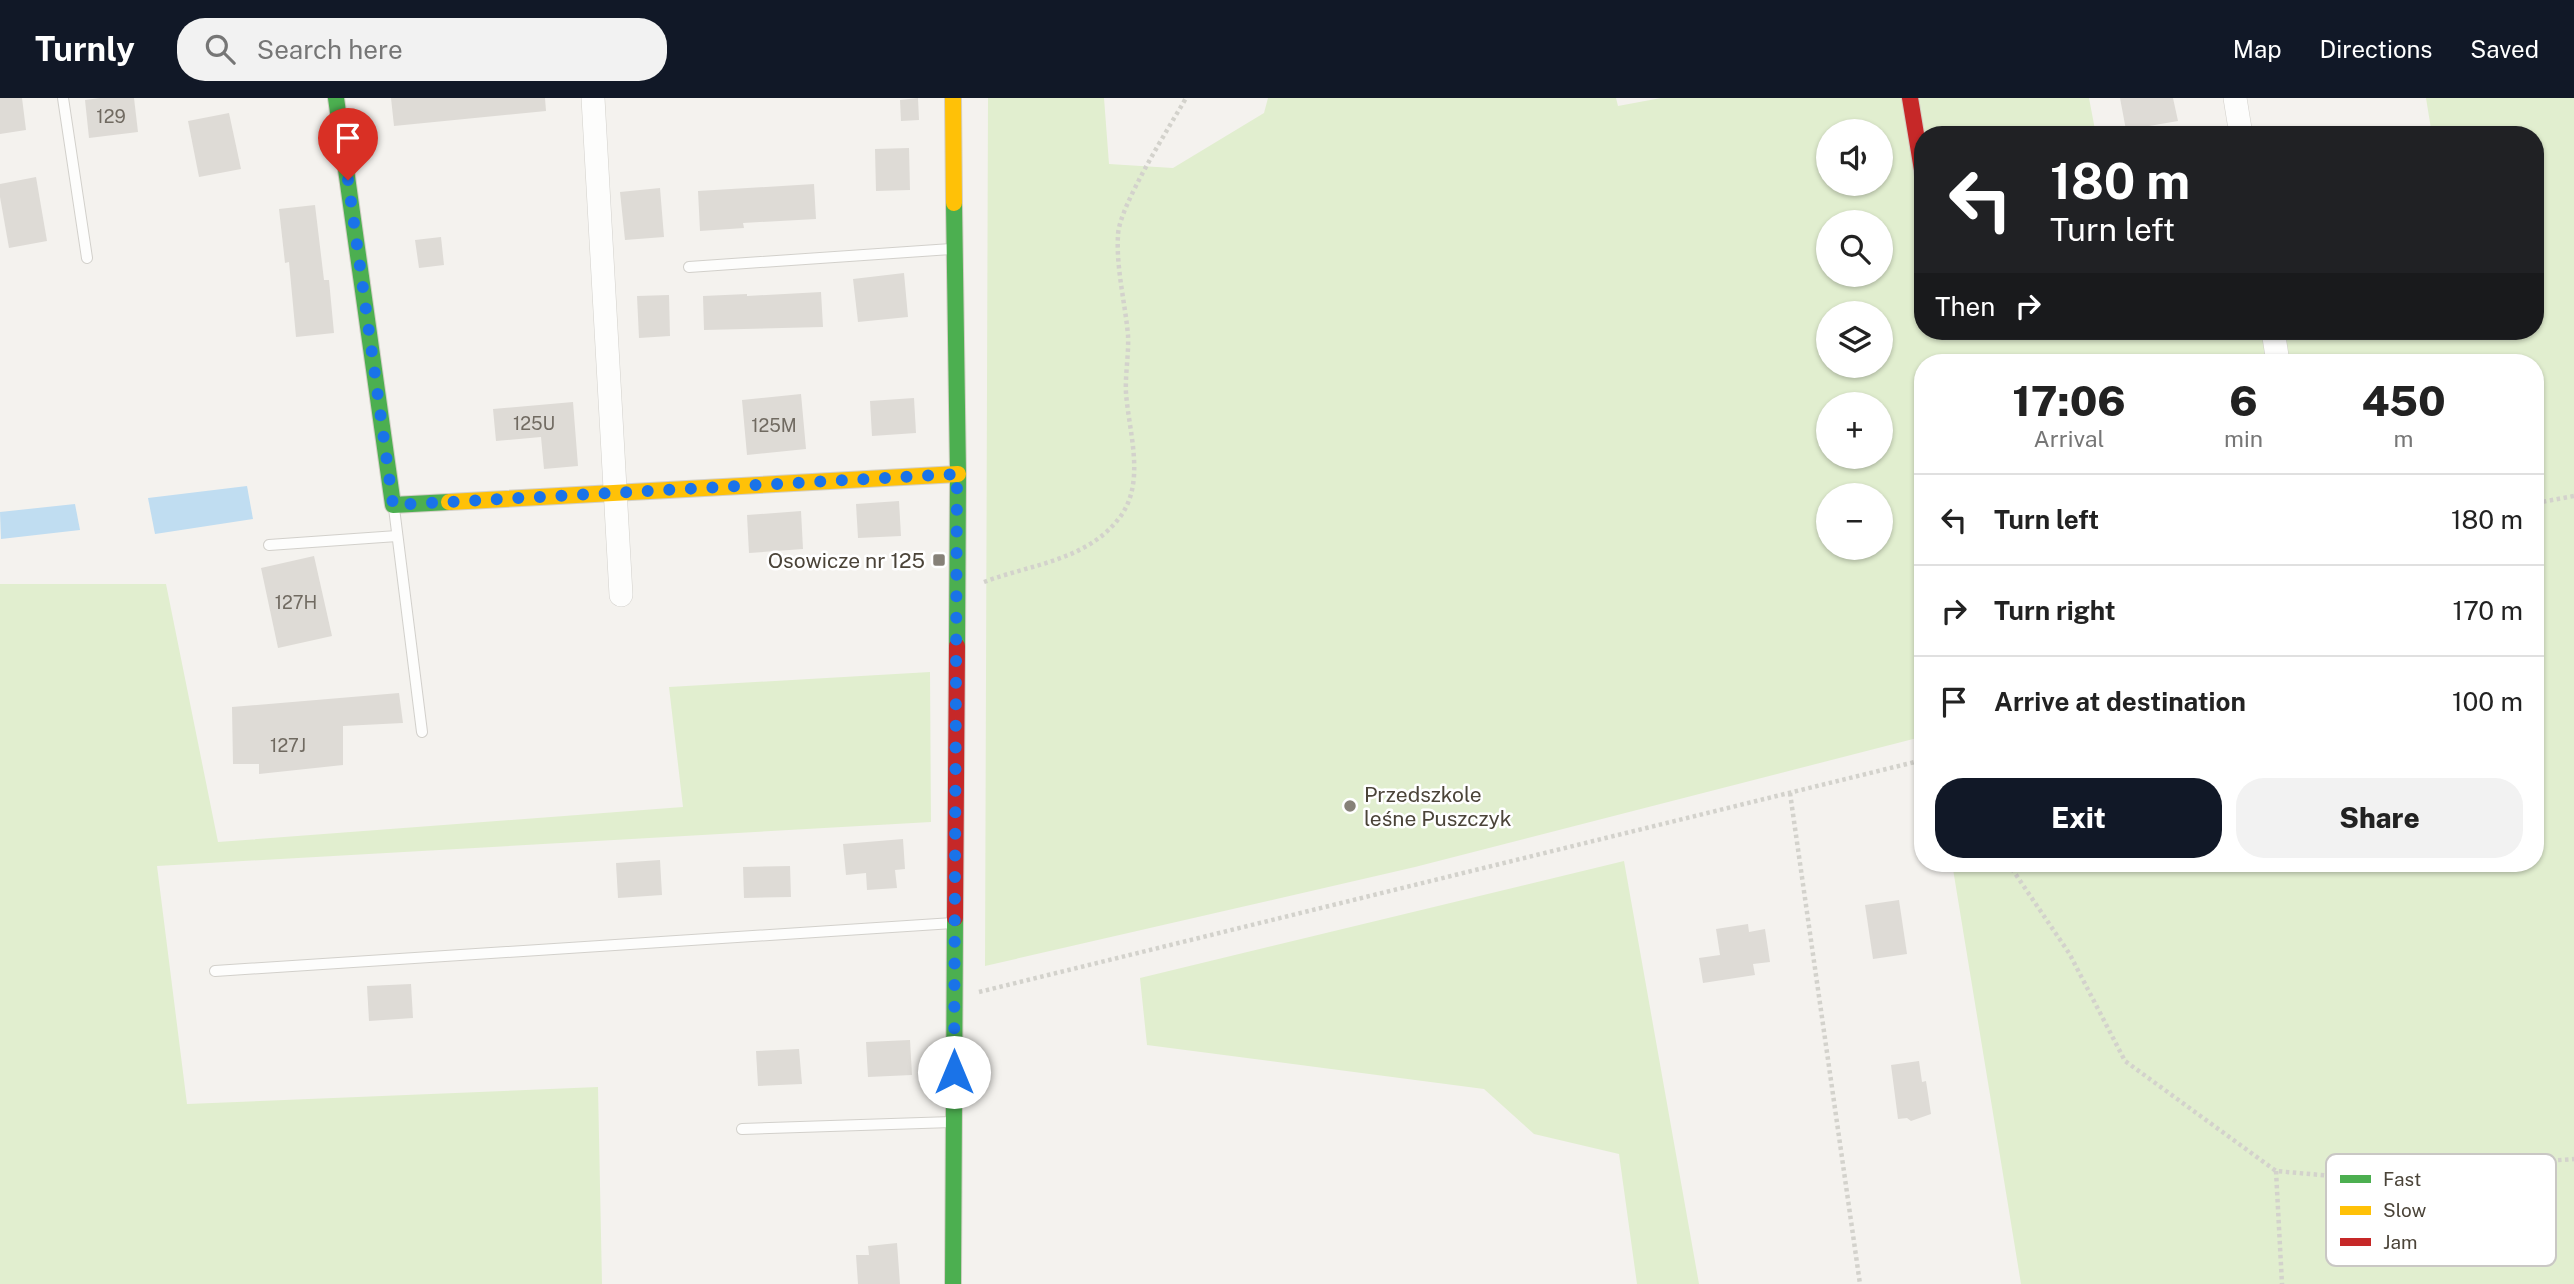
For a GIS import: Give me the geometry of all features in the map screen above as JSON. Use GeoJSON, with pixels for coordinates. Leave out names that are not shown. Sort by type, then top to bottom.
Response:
{"type":"FeatureCollection","features":[{"type":"Feature","properties":{"kind":"street"},"geometry":{"type":"LineString","coordinates":[[337,98],[393,505],[957,474]]}},
{"type":"Feature","properties":{"kind":"street"},"geometry":{"type":"LineString","coordinates":[[593,98],[621,595]]}},
{"type":"Feature","properties":{"kind":"street"},"geometry":{"type":"LineString","coordinates":[[953,98],[957,474],[953,1284]]}},
{"type":"Feature","properties":{"kind":"street"},"geometry":{"type":"LineString","coordinates":[[1910,98],[1915,126]]}},
{"type":"Feature","properties":{"kind":"street"},"geometry":{"type":"LineString","coordinates":[[2235,98],[2240,126]]}},
{"type":"Feature","properties":{"kind":"lane"},"geometry":{"type":"LineString","coordinates":[[63,98],[87,258]]}},
{"type":"Feature","properties":{"kind":"lane"},"geometry":{"type":"LineString","coordinates":[[689,267],[953,249]]}},
{"type":"Feature","properties":{"kind":"lane"},"geometry":{"type":"LineString","coordinates":[[393,505],[422,732]]}},
{"type":"Feature","properties":{"kind":"lane"},"geometry":{"type":"LineString","coordinates":[[269,545],[397,536]]}},
{"type":"Feature","properties":{"kind":"lane"},"geometry":{"type":"LineString","coordinates":[[215,971],[954,923]]}},
{"type":"Feature","properties":{"kind":"lane"},"geometry":{"type":"LineString","coordinates":[[742,1129],[953,1122]]}},
{"type":"Feature","properties":{"kind":"path"},"geometry":{"type":"LineString","coordinates":[[957,592],[1084,550],[1121,517],[1129,500],[1134,479],[1126,392],[1128,338],[1118,233],[1126,209],[1158,145],[1186,98]]}},
{"type":"Feature","properties":{"kind":"path"},"geometry":{"type":"LineString","coordinates":[[2544,502],[2574,496]]}},
{"type":"Feature","properties":{"kind":"path"},"geometry":{"type":"LineString","coordinates":[[954,998],[1914,762]]}},
{"type":"Feature","properties":{"kind":"path"},"geometry":{"type":"LineString","coordinates":[[1790,793],[1860,1284]]}},
{"type":"Feature","properties":{"kind":"path"},"geometry":{"type":"LineString","coordinates":[[2014,872],[2070,953],[2124,1061],[2276,1171],[2326,1175]]}},
{"type":"Feature","properties":{"kind":"path"},"geometry":{"type":"LineString","coordinates":[[2556,1160],[2574,1159]]}},
{"type":"Feature","properties":{"kind":"path"},"geometry":{"type":"LineString","coordinates":[[2276,1171],[2282,1284]]}},
{"type":"Feature","properties":{"kind":"green space"},"geometry":{"type":"Polygon","coordinates":[[[988,98],[1104,98],[1109,164],[1173,168],[1264,113],[1268,98],[1616,98],[1618,106],[1661,98],[2089,98],[2094,126],[1914,126],[1914,340],[2544,340],[2544,126],[2431,126],[2426,98],[2574,98],[2574,1284],[2021,1284],[1953,872],[2544,872],[2544,354],[1914,354],[1914,739],[1415,867],[985,966],[988,98]]]}},
{"type":"Feature","properties":{"kind":"green space"},"geometry":{"type":"Polygon","coordinates":[[[0,584],[166,584],[218,842],[683,807],[669,687],[930,672],[931,822],[157,866],[187,1104],[598,1087],[602,1284],[0,1284],[0,584]]]}},
{"type":"Feature","properties":{"kind":"green space"},"geometry":{"type":"Polygon","coordinates":[[[1624,861],[1699,1284],[1637,1284],[1619,1154],[1534,1134],[1484,1089],[1147,1045],[1140,978],[1624,861]]]}},
{"type":"Feature","properties":{"kind":"water"},"geometry":{"type":"Polygon","coordinates":[[[247,486],[253,519],[155,534],[148,498],[247,486]]]}},
{"type":"Feature","properties":{"kind":"water"},"geometry":{"type":"Polygon","coordinates":[[[75,504],[80,530],[1,539],[0,512],[75,504]]]}},
{"type":"Feature","properties":{"kind":"building"},"geometry":{"type":"Polygon","coordinates":[[[0,98],[22,98],[26,130],[0,134],[0,98]]]}},
{"type":"Feature","properties":{"kind":"building"},"geometry":{"type":"Polygon","coordinates":[[[134,98],[138,132],[89,138],[85,100],[134,98]]]}},
{"type":"Feature","properties":{"kind":"building"},"geometry":{"type":"Polygon","coordinates":[[[391,98],[545,98],[546,111],[394,126],[391,98]]]}},
{"type":"Feature","properties":{"kind":"building"},"geometry":{"type":"Polygon","coordinates":[[[918,98],[919,120],[901,121],[900,100],[918,98]]]}},
{"type":"Feature","properties":{"kind":"building"},"geometry":{"type":"Polygon","coordinates":[[[2120,98],[2173,98],[2178,121],[2149,126],[2125,126],[2120,98]]]}},
{"type":"Feature","properties":{"kind":"building"},"geometry":{"type":"Polygon","coordinates":[[[229,113],[241,169],[199,177],[188,121],[229,113]]]}},
{"type":"Feature","properties":{"kind":"building"},"geometry":{"type":"Polygon","coordinates":[[[909,148],[910,190],[876,191],[875,149],[909,148]]]}},
{"type":"Feature","properties":{"kind":"building"},"geometry":{"type":"Polygon","coordinates":[[[36,177],[47,241],[9,248],[0,184],[36,177]]]}},
{"type":"Feature","properties":{"kind":"building"},"geometry":{"type":"Polygon","coordinates":[[[814,184],[816,219],[743,223],[744,228],[700,231],[698,191],[814,184]]]}},
{"type":"Feature","properties":{"kind":"building"},"geometry":{"type":"Polygon","coordinates":[[[660,188],[664,237],[625,240],[620,192],[660,188]]]}},
{"type":"Feature","properties":{"kind":"building"},"geometry":{"type":"Polygon","coordinates":[[[315,205],[324,280],[329,280],[334,333],[296,337],[289,262],[285,263],[279,209],[315,205]]]}},
{"type":"Feature","properties":{"kind":"building"},"geometry":{"type":"Polygon","coordinates":[[[441,237],[444,265],[419,268],[415,240],[441,237]]]}},
{"type":"Feature","properties":{"kind":"building"},"geometry":{"type":"Polygon","coordinates":[[[904,273],[908,317],[858,322],[853,279],[904,273]]]}},
{"type":"Feature","properties":{"kind":"building"},"geometry":{"type":"Polygon","coordinates":[[[821,292],[823,327],[704,330],[703,296],[821,292]]]}},
{"type":"Feature","properties":{"kind":"building"},"geometry":{"type":"Polygon","coordinates":[[[669,295],[670,336],[639,338],[637,296],[669,295]]]}},
{"type":"Feature","properties":{"kind":"building"},"geometry":{"type":"Polygon","coordinates":[[[801,394],[806,449],[747,455],[742,400],[801,394]]]}},
{"type":"Feature","properties":{"kind":"building"},"geometry":{"type":"Polygon","coordinates":[[[914,398],[916,433],[872,436],[870,401],[914,398]]]}},
{"type":"Feature","properties":{"kind":"building"},"geometry":{"type":"Polygon","coordinates":[[[573,402],[578,466],[544,469],[541,437],[496,441],[493,409],[573,402]]]}},
{"type":"Feature","properties":{"kind":"building"},"geometry":{"type":"Polygon","coordinates":[[[899,501],[901,536],[858,538],[856,504],[899,501]]]}},
{"type":"Feature","properties":{"kind":"building"},"geometry":{"type":"Polygon","coordinates":[[[801,511],[803,549],[749,553],[747,515],[801,511]]]}},
{"type":"Feature","properties":{"kind":"building"},"geometry":{"type":"Polygon","coordinates":[[[314,556],[332,636],[278,648],[261,568],[314,556]]]}},
{"type":"Feature","properties":{"kind":"building"},"geometry":{"type":"Polygon","coordinates":[[[399,693],[403,723],[343,726],[343,765],[259,774],[259,764],[233,764],[232,707],[399,693]]]}},
{"type":"Feature","properties":{"kind":"building"},"geometry":{"type":"Polygon","coordinates":[[[903,839],[905,869],[895,870],[897,888],[867,890],[866,873],[846,875],[843,844],[903,839]]]}},
{"type":"Feature","properties":{"kind":"building"},"geometry":{"type":"Polygon","coordinates":[[[660,860],[662,895],[618,898],[616,863],[660,860]]]}},
{"type":"Feature","properties":{"kind":"building"},"geometry":{"type":"Polygon","coordinates":[[[790,866],[791,897],[744,898],[743,867],[790,866]]]}},
{"type":"Feature","properties":{"kind":"building"},"geometry":{"type":"Polygon","coordinates":[[[1899,900],[1907,954],[1873,959],[1865,905],[1899,900]]]}},
{"type":"Feature","properties":{"kind":"building"},"geometry":{"type":"Polygon","coordinates":[[[1748,924],[1749,932],[1765,929],[1770,962],[1753,964],[1755,975],[1703,983],[1699,958],[1720,955],[1716,929],[1748,924]]]}},
{"type":"Feature","properties":{"kind":"building"},"geometry":{"type":"Polygon","coordinates":[[[411,984],[413,1018],[369,1021],[367,986],[411,984]]]}},
{"type":"Feature","properties":{"kind":"building"},"geometry":{"type":"Polygon","coordinates":[[[910,1040],[912,1075],[868,1077],[866,1042],[910,1040]]]}},
{"type":"Feature","properties":{"kind":"building"},"geometry":{"type":"Polygon","coordinates":[[[799,1049],[802,1084],[758,1086],[756,1051],[799,1049]]]}},
{"type":"Feature","properties":{"kind":"building"},"geometry":{"type":"Polygon","coordinates":[[[1919,1061],[1922,1082],[1926,1081],[1931,1114],[1911,1121],[1907,1118],[1898,1119],[1891,1065],[1919,1061]]]}},
{"type":"Feature","properties":{"kind":"building"},"geometry":{"type":"Polygon","coordinates":[[[897,1243],[900,1284],[858,1284],[856,1255],[869,1255],[868,1246],[897,1243]]]}},
{"type":"Feature","properties":{"kind":"traffic: fast"},"geometry":{"type":"LineString","coordinates":[[336,98],[393,505],[449,502]]}},
{"type":"Feature","properties":{"kind":"traffic: fast"},"geometry":{"type":"LineString","coordinates":[[954,203],[958,474],[957,646]]}},
{"type":"Feature","properties":{"kind":"traffic: fast"},"geometry":{"type":"LineString","coordinates":[[953,1284],[955,918]]}},
{"type":"Feature","properties":{"kind":"traffic: slow"},"geometry":{"type":"LineString","coordinates":[[953,98],[954,203]]}},
{"type":"Feature","properties":{"kind":"traffic: slow"},"geometry":{"type":"LineString","coordinates":[[449,502],[958,474]]}},
{"type":"Feature","properties":{"kind":"traffic: jam"},"geometry":{"type":"LineString","coordinates":[[1910,98],[1915,126]]}},
{"type":"Feature","properties":{"kind":"traffic: jam"},"geometry":{"type":"LineString","coordinates":[[955,918],[957,646]]}},
{"type":"Feature","properties":{"kind":"place","name":"Osowicze nr 125"},"geometry":{"type":"Point","coordinates":[939,560]}},
{"type":"Feature","properties":{"kind":"place","name":"Przedszkole leśne Puszczyk"},"geometry":{"type":"Point","coordinates":[1350,806]}},
{"type":"Feature","properties":{"kind":"route"},"geometry":{"type":"LineString","coordinates":[[348,180],[393,505],[957,474],[954,1072]]}}]}
